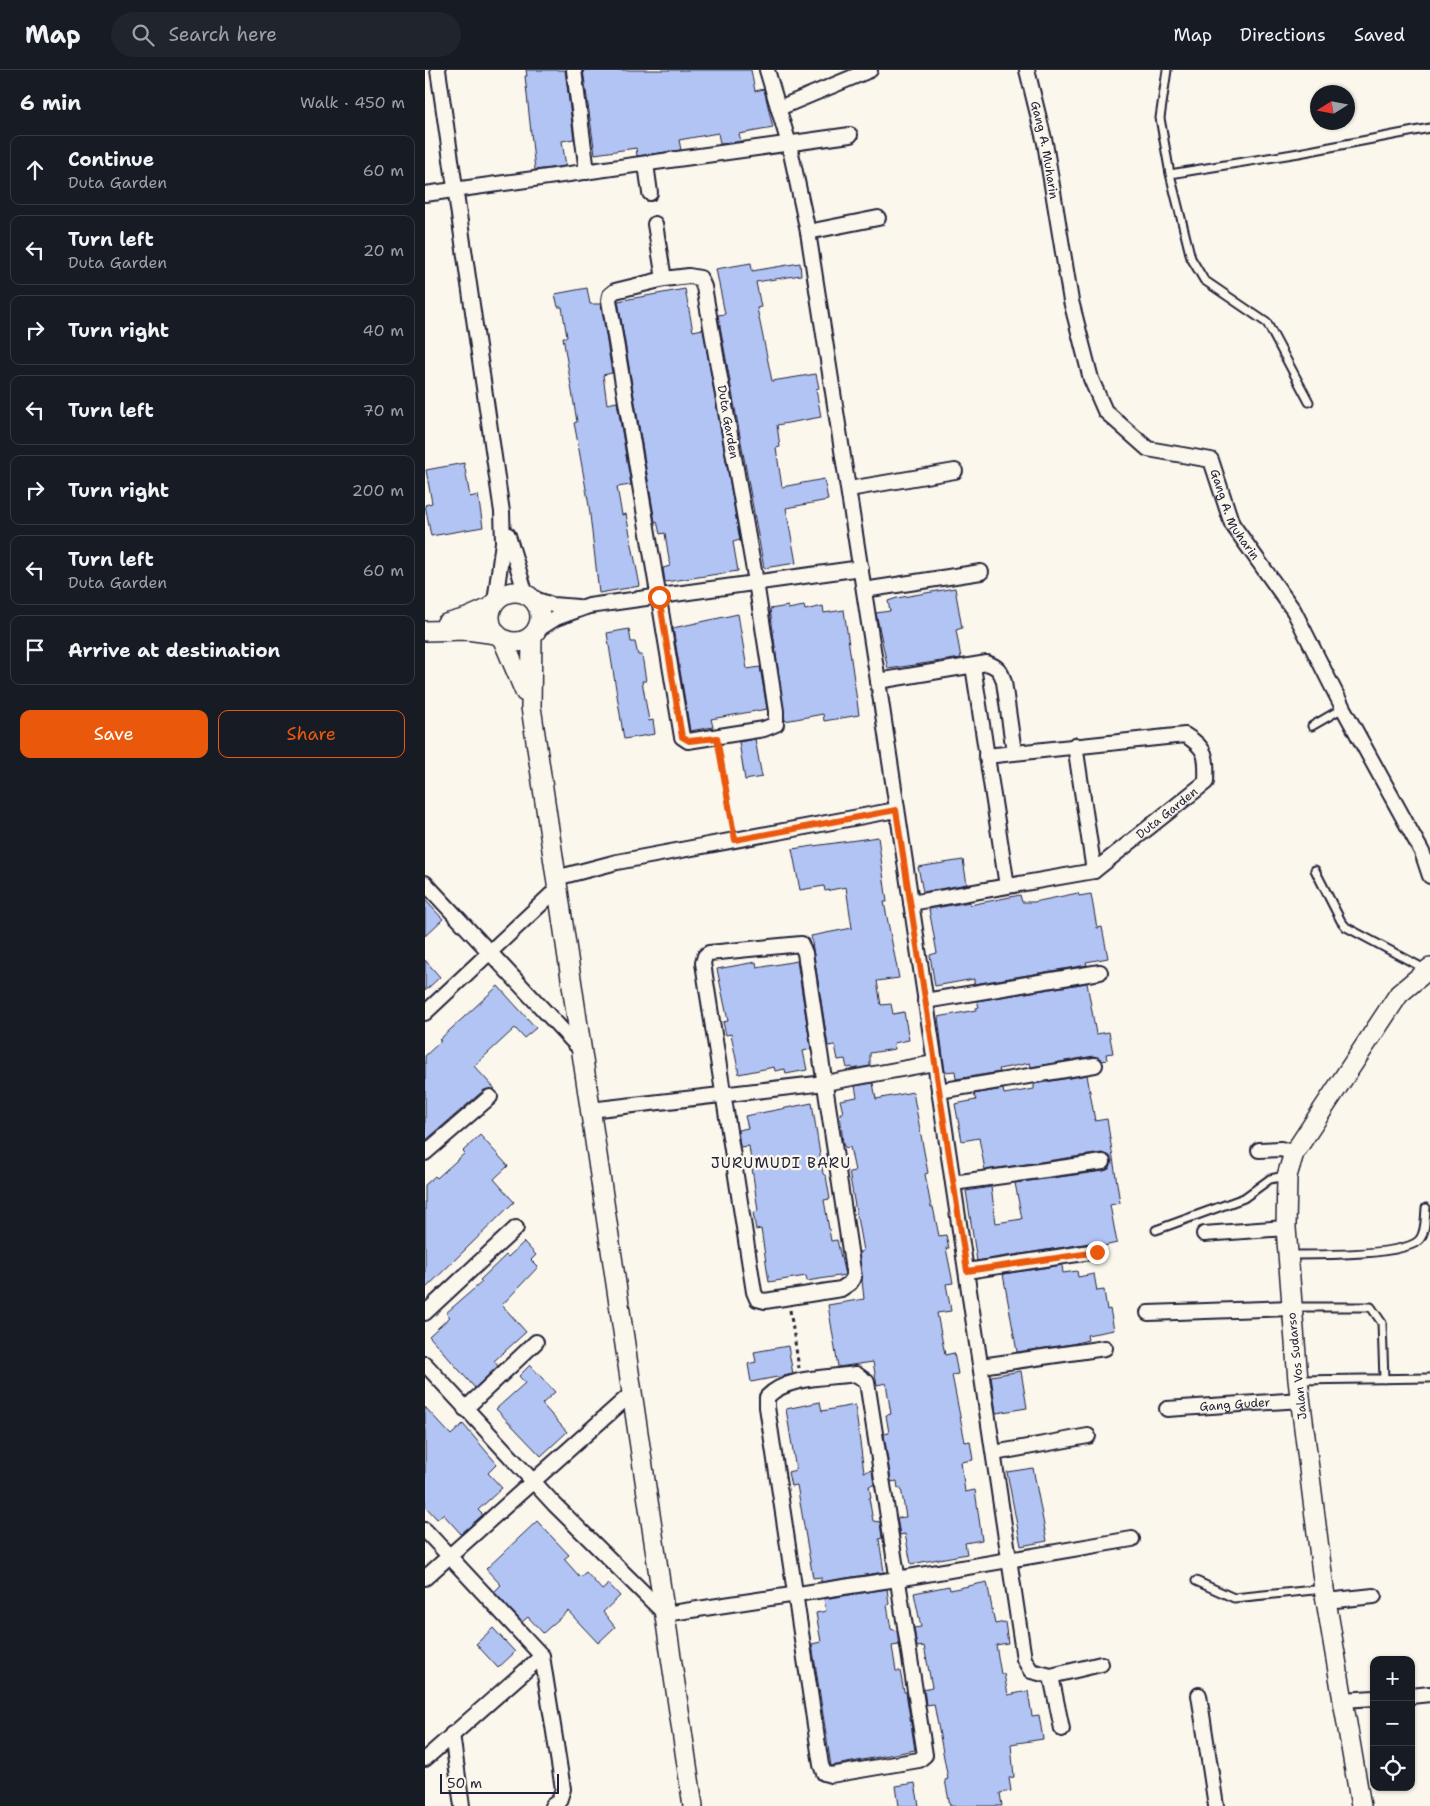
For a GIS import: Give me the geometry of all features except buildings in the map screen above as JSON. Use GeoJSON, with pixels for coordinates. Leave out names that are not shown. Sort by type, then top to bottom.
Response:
{"type":"FeatureCollection","features":[{"type":"Feature","properties":{"kind":"street"},"geometry":{"type":"LineString","coordinates":[[439,70],[502,512],[503,542],[494,604],[490,616],[491,626],[500,637],[518,670],[531,707]]}},
{"type":"Feature","properties":{"kind":"street"},"geometry":{"type":"LineString","coordinates":[[574,70],[587,172]]}},
{"type":"Feature","properties":{"kind":"street"},"geometry":{"type":"LineString","coordinates":[[767,70],[789,144],[808,232],[849,489],[934,1063],[967,1271],[1023,1659],[1031,1671],[1051,1676],[1101,1664]]}},
{"type":"Feature","properties":{"kind":"street"},"geometry":{"type":"LineString","coordinates":[[779,108],[870,70]]}},
{"type":"Feature","properties":{"kind":"street","name":"Gang A. Muharin"},"geometry":{"type":"LineString","coordinates":[[1027,70],[1045,143],[1071,301],[1091,379],[1105,410],[1148,449],[1211,460],[1232,524],[1294,611],[1343,708],[1422,852],[1430,876]]}},
{"type":"Feature","properties":{"kind":"street"},"geometry":{"type":"LineString","coordinates":[[425,194],[850,135]]}},
{"type":"Feature","properties":{"kind":"street"},"geometry":{"type":"LineString","coordinates":[[646,164],[651,194]]}},
{"type":"Feature","properties":{"kind":"street"},"geometry":{"type":"LineString","coordinates":[[808,232],[878,218]]}},
{"type":"Feature","properties":{"kind":"street"},"geometry":{"type":"LineString","coordinates":[[655,224],[664,279]]}},
{"type":"Feature","properties":{"kind":"street","name":"Duta Garden"},"geometry":{"type":"LineString","coordinates":[[689,276],[700,278],[704,287],[756,582],[776,710],[776,724],[764,730],[689,741],[682,737],[609,300],[610,295],[615,291],[664,279],[689,276]]}},
{"type":"Feature","properties":{"kind":"street"},"geometry":{"type":"LineString","coordinates":[[849,489],[955,471]]}},
{"type":"Feature","properties":{"kind":"street"},"geometry":{"type":"LineString","coordinates":[[502,512],[529,596],[539,609],[541,616],[535,633],[531,707],[693,1806]]}},
{"type":"Feature","properties":{"kind":"street"},"geometry":{"type":"LineString","coordinates":[[425,630],[467,618],[494,604],[509,592],[529,596],[553,605],[584,607],[861,568]]}},
{"type":"Feature","properties":{"kind":"street"},"geometry":{"type":"LineString","coordinates":[[864,590],[981,572]]}},
{"type":"Feature","properties":{"kind":"street"},"geometry":{"type":"LineString","coordinates":[[425,630],[467,630],[522,642],[556,618],[584,607]]}},
{"type":"Feature","properties":{"kind":"street"},"geometry":{"type":"LineString","coordinates":[[878,681],[987,663],[996,666],[1002,672],[1014,752]]}},
{"type":"Feature","properties":{"kind":"street"},"geometry":{"type":"LineString","coordinates":[[973,666],[1007,886]]}},
{"type":"Feature","properties":{"kind":"street","name":"Duta Garden"},"geometry":{"type":"LineString","coordinates":[[911,903],[1094,871],[1206,782],[1207,763],[1200,744],[1185,735],[1075,745],[986,756]]}},
{"type":"Feature","properties":{"kind":"street"},"geometry":{"type":"LineString","coordinates":[[1075,745],[1094,871]]}},
{"type":"Feature","properties":{"kind":"street"},"geometry":{"type":"LineString","coordinates":[[425,1013],[490,952],[556,884],[617,862],[896,810]]}},
{"type":"Feature","properties":{"kind":"street"},"geometry":{"type":"LineString","coordinates":[[425,883],[581,1050]]}},
{"type":"Feature","properties":{"kind":"street"},"geometry":{"type":"LineString","coordinates":[[801,944],[805,953],[854,1277],[850,1283],[841,1289],[765,1301],[757,1299],[753,1292],[722,1096],[703,962],[705,956],[709,953],[801,944]]}},
{"type":"Feature","properties":{"kind":"street","name":"Jalan Vos Sudarso"},"geometry":{"type":"LineString","coordinates":[[1361,1806],[1325,1595],[1298,1380],[1286,1228],[1287,1176],[1293,1154],[1399,994],[1428,969]]}},
{"type":"Feature","properties":{"kind":"street"},"geometry":{"type":"LineString","coordinates":[[925,1001],[1099,972]]}},
{"type":"Feature","properties":{"kind":"street"},"geometry":{"type":"LineString","coordinates":[[590,1110],[825,1083],[934,1063]]}},
{"type":"Feature","properties":{"kind":"street"},"geometry":{"type":"LineString","coordinates":[[939,1091],[1095,1065]]}},
{"type":"Feature","properties":{"kind":"street"},"geometry":{"type":"LineString","coordinates":[[425,1153],[490,1097]]}},
{"type":"Feature","properties":{"kind":"street"},"geometry":{"type":"LineString","coordinates":[[1259,1150],[1281,1149],[1293,1154]]}},
{"type":"Feature","properties":{"kind":"street"},"geometry":{"type":"LineString","coordinates":[[953,1183],[1103,1162]]}},
{"type":"Feature","properties":{"kind":"street"},"geometry":{"type":"LineString","coordinates":[[425,1313],[516,1228]]}},
{"type":"Feature","properties":{"kind":"street"},"geometry":{"type":"LineString","coordinates":[[1204,1234],[1286,1228]]}},
{"type":"Feature","properties":{"kind":"street"},"geometry":{"type":"LineString","coordinates":[[967,1271],[1097,1252]]}},
{"type":"Feature","properties":{"kind":"street"},"geometry":{"type":"LineString","coordinates":[[1148,1313],[1291,1308]]}},
{"type":"Feature","properties":{"kind":"street"},"geometry":{"type":"LineString","coordinates":[[465,1409],[536,1342]]}},
{"type":"Feature","properties":{"kind":"street"},"geometry":{"type":"LineString","coordinates":[[981,1366],[1105,1348]]}},
{"type":"Feature","properties":{"kind":"street"},"geometry":{"type":"LineString","coordinates":[[425,1364],[532,1481],[665,1614]]}},
{"type":"Feature","properties":{"kind":"street"},"geometry":{"type":"LineString","coordinates":[[856,1374],[867,1382],[925,1755],[919,1760],[831,1775],[824,1773],[821,1765],[767,1407],[767,1396],[775,1388],[801,1381],[856,1374]]}},
{"type":"Feature","properties":{"kind":"street"},"geometry":{"type":"LineString","coordinates":[[425,1578],[632,1393]]}},
{"type":"Feature","properties":{"kind":"street","name":"Gang Guder"},"geometry":{"type":"LineString","coordinates":[[1167,1409],[1301,1400]]}},
{"type":"Feature","properties":{"kind":"street"},"geometry":{"type":"LineString","coordinates":[[994,1453],[1088,1436]]}},
{"type":"Feature","properties":{"kind":"street"},"geometry":{"type":"LineString","coordinates":[[425,1530],[542,1656],[563,1789],[559,1801],[552,1806]]}},
{"type":"Feature","properties":{"kind":"street"},"geometry":{"type":"LineString","coordinates":[[665,1614],[897,1579],[1132,1539]]}},
{"type":"Feature","properties":{"kind":"street"},"geometry":{"type":"LineString","coordinates":[[1325,1595],[1374,1596]]}},
{"type":"Feature","properties":{"kind":"street"},"geometry":{"type":"LineString","coordinates":[[425,1759],[542,1656]]}},
{"type":"Feature","properties":{"kind":"street"},"geometry":{"type":"LineString","coordinates":[[1051,1676],[1062,1730]]}},
{"type":"Feature","properties":{"kind":"street"},"geometry":{"type":"LineString","coordinates":[[1415,1696],[1430,1694]]}},
{"type":"Feature","properties":{"kind":"street"},"geometry":{"type":"LineString","coordinates":[[1199,1695],[1216,1806]]}},
{"type":"Feature","properties":{"kind":"street"},"geometry":{"type":"LineString","coordinates":[[1343,1700],[1370,1698]]}},
{"type":"Feature","properties":{"kind":"street"},"geometry":{"type":"LineString","coordinates":[[452,1734],[462,1806]]}},
{"type":"Feature","properties":{"kind":"lane"},"geometry":{"type":"LineString","coordinates":[[1167,70],[1160,118],[1170,174],[1191,258],[1204,280],[1267,323],[1309,402]]}},
{"type":"Feature","properties":{"kind":"lane"},"geometry":{"type":"LineString","coordinates":[[1170,174],[1299,153],[1430,128]]}},
{"type":"Feature","properties":{"kind":"lane"},"geometry":{"type":"LineString","coordinates":[[1312,726],[1343,708]]}},
{"type":"Feature","properties":{"kind":"lane"},"geometry":{"type":"LineString","coordinates":[[1315,870],[1341,921],[1346,927],[1428,969]]}},
{"type":"Feature","properties":{"kind":"lane"},"geometry":{"type":"LineString","coordinates":[[1156,1230],[1244,1198],[1271,1179],[1287,1176]]}},
{"type":"Feature","properties":{"kind":"lane"},"geometry":{"type":"LineString","coordinates":[[1288,1255],[1389,1251],[1410,1246],[1419,1239],[1424,1227],[1426,1208]]}},
{"type":"Feature","properties":{"kind":"lane"},"geometry":{"type":"LineString","coordinates":[[1291,1308],[1371,1307],[1382,1323],[1384,1379]]}},
{"type":"Feature","properties":{"kind":"lane"},"geometry":{"type":"LineString","coordinates":[[1298,1380],[1430,1378]]}},
{"type":"Feature","properties":{"kind":"lane"},"geometry":{"type":"LineString","coordinates":[[1196,1581],[1234,1598],[1325,1595]]}},
{"type":"Feature","properties":{"kind":"path"},"geometry":{"type":"LineString","coordinates":[[717,738],[735,840]]}},
{"type":"Feature","properties":{"kind":"path"},"geometry":{"type":"LineString","coordinates":[[789,1298],[801,1381]]}},
{"type":"Feature","properties":{"kind":"district","name":"JURUMUDI BARU"},"geometry":{"type":"Point","coordinates":[781,1163]}},
{"type":"Feature","properties":{"kind":"route"},"geometry":{"type":"LineString","coordinates":[[659,597],[682,737],[684,740],[689,741],[717,738],[735,840],[896,810],[967,1271],[1097,1252]]}}]}
